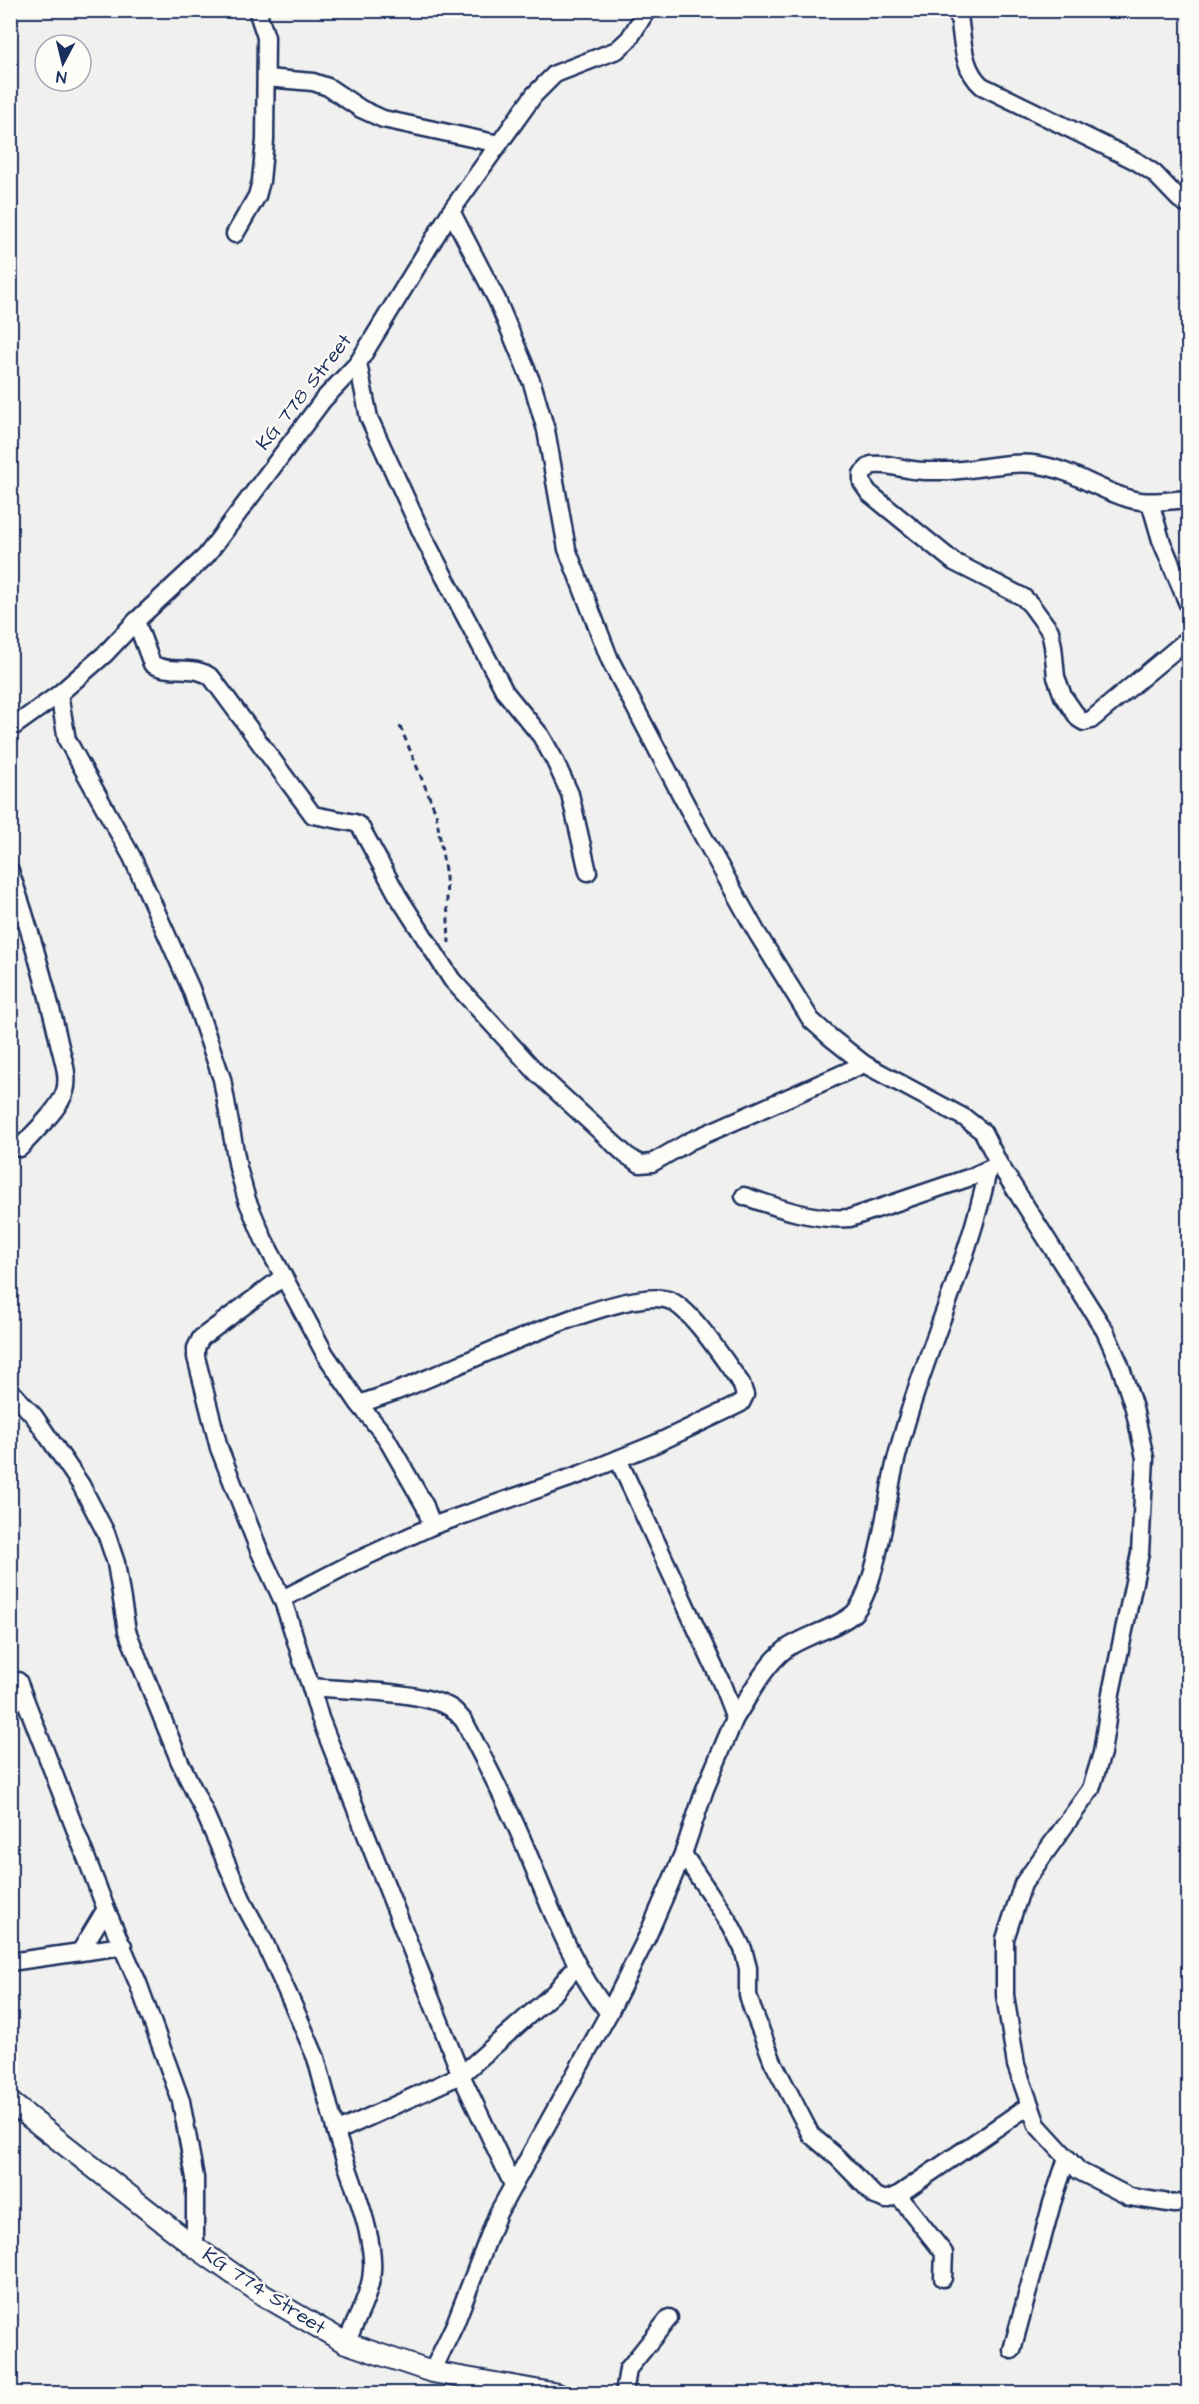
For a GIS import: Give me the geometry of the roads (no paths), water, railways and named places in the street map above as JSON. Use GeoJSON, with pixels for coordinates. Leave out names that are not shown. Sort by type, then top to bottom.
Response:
{"type":"FeatureCollection","features":[{"type":"Feature","properties":{"kind":"street"},"geometry":{"type":"LineString","coordinates":[[235,234],[257,196],[261,181],[265,140],[266,37],[257,10]]}},
{"type":"Feature","properties":{"kind":"street"},"geometry":{"type":"LineString","coordinates":[[958,10],[966,60],[972,77],[982,86],[1136,161],[1154,173],[1188,205]]}},
{"type":"Feature","properties":{"kind":"street","name":"KG 778 Street"},"geometry":{"type":"LineString","coordinates":[[10,729],[59,694],[105,654],[136,621],[206,555],[323,400],[358,363],[451,210],[534,95],[555,74],[617,50],[629,39],[647,11]]}},
{"type":"Feature","properties":{"kind":"street"},"geometry":{"type":"LineString","coordinates":[[266,78],[313,82],[328,87],[361,109],[382,119],[499,144]]}},
{"type":"Feature","properties":{"kind":"street"},"geometry":{"type":"LineString","coordinates":[[451,210],[497,300],[532,383],[546,430],[567,549],[610,660],[727,881],[811,1020],[864,1064],[965,1118],[983,1132],[993,1167],[1105,1331],[1120,1365],[1134,1408],[1145,1458],[1140,1553],[1111,1693],[1102,1753],[1091,1789],[1023,1884],[1005,1939],[1005,1995],[1016,2065],[1036,2125],[1079,2171],[1130,2196],[1175,2204],[1188,2202]]}},
{"type":"Feature","properties":{"kind":"street"},"geometry":{"type":"LineString","coordinates":[[358,363],[369,418],[424,538],[506,692],[541,736],[570,794],[588,872]]}},
{"type":"Feature","properties":{"kind":"street"},"geometry":{"type":"LineString","coordinates":[[1188,499],[1136,501],[1066,472],[1039,465],[1017,463],[951,471],[924,471],[889,464],[871,465],[862,474],[862,483],[868,493],[954,562],[1023,597],[1031,605],[1050,631],[1056,677],[1063,696],[1079,719],[1084,722],[1091,720],[1188,639]]}},
{"type":"Feature","properties":{"kind":"street"},"geometry":{"type":"LineString","coordinates":[[1150,502],[1161,540],[1188,604]]}},
{"type":"Feature","properties":{"kind":"street"},"geometry":{"type":"LineString","coordinates":[[136,621],[152,664],[164,668],[204,671],[212,678],[313,815],[360,826],[398,896],[452,980],[538,1074],[626,1155],[640,1164],[652,1163],[690,1141],[864,1064]]}},
{"type":"Feature","properties":{"kind":"street"},"geometry":{"type":"LineString","coordinates":[[59,694],[68,740],[132,857],[191,989],[222,1079],[238,1168],[247,1200],[283,1277],[326,1354],[359,1404],[385,1436],[424,1506],[432,1526]]}},
{"type":"Feature","properties":{"kind":"street"},"geometry":{"type":"LineString","coordinates":[[10,871],[36,950],[67,1078],[65,1092],[58,1103],[20,1148]]}},
{"type":"Feature","properties":{"kind":"street"},"geometry":{"type":"LineString","coordinates":[[744,1196],[833,1220],[850,1218],[993,1167]]}},
{"type":"Feature","properties":{"kind":"street"},"geometry":{"type":"LineString","coordinates":[[432,2372],[455,2324],[498,2213],[609,2013],[647,1937],[683,1854],[711,1771],[735,1718],[772,1662],[787,1648],[822,1632],[854,1613],[871,1580],[905,1423],[993,1167]]}},
{"type":"Feature","properties":{"kind":"street"},"geometry":{"type":"LineString","coordinates":[[283,1277],[201,1338],[196,1348],[196,1357],[219,1448],[259,1550],[295,1631],[320,1718],[461,2075],[513,2185]]}},
{"type":"Feature","properties":{"kind":"street"},"geometry":{"type":"LineString","coordinates":[[282,1599],[432,1526],[618,1459],[741,1403],[745,1395],[741,1383],[686,1311],[670,1300],[655,1298],[620,1302],[359,1404]]}},
{"type":"Feature","properties":{"kind":"street"},"geometry":{"type":"LineString","coordinates":[[10,1390],[34,1416],[81,1485],[106,1533],[116,1563],[127,1631],[180,1762],[316,2058],[369,2242],[372,2267],[369,2289],[346,2343]]}},
{"type":"Feature","properties":{"kind":"street"},"geometry":{"type":"LineString","coordinates":[[618,1459],[686,1605],[735,1718]]}},
{"type":"Feature","properties":{"kind":"street"},"geometry":{"type":"LineString","coordinates":[[18,1681],[105,1910],[123,1946],[181,2101],[195,2178],[195,2247]]}},
{"type":"Feature","properties":{"kind":"street"},"geometry":{"type":"LineString","coordinates":[[311,1687],[412,1696],[451,1708],[464,1721],[520,1834],[577,1965],[595,1996],[609,2013]]}},
{"type":"Feature","properties":{"kind":"street"},"geometry":{"type":"LineString","coordinates":[[683,1854],[731,1925],[743,1949],[748,1968],[748,1995],[752,2008],[773,2062],[811,2135],[838,2158],[875,2196],[886,2199],[898,2195],[1030,2105]]}},
{"type":"Feature","properties":{"kind":"street"},"geometry":{"type":"LineString","coordinates":[[80,1952],[105,1910]]}},
{"type":"Feature","properties":{"kind":"street"},"geometry":{"type":"LineString","coordinates":[[10,1962],[123,1946]]}},
{"type":"Feature","properties":{"kind":"street"},"geometry":{"type":"LineString","coordinates":[[336,2132],[461,2075],[555,1992],[577,1965]]}},
{"type":"Feature","properties":{"kind":"street","name":"KG 774 Street"},"geometry":{"type":"LineString","coordinates":[[10,2102],[195,2247],[263,2295],[346,2343],[432,2372],[558,2394]]}},
{"type":"Feature","properties":{"kind":"street"},"geometry":{"type":"LineString","coordinates":[[1012,2350],[1052,2203],[1067,2158]]}},
{"type":"Feature","properties":{"kind":"street"},"geometry":{"type":"LineString","coordinates":[[898,2195],[944,2253],[943,2278]]}},
{"type":"Feature","properties":{"kind":"street"},"geometry":{"type":"LineString","coordinates":[[624,2394],[628,2369],[669,2318]]}}]}
